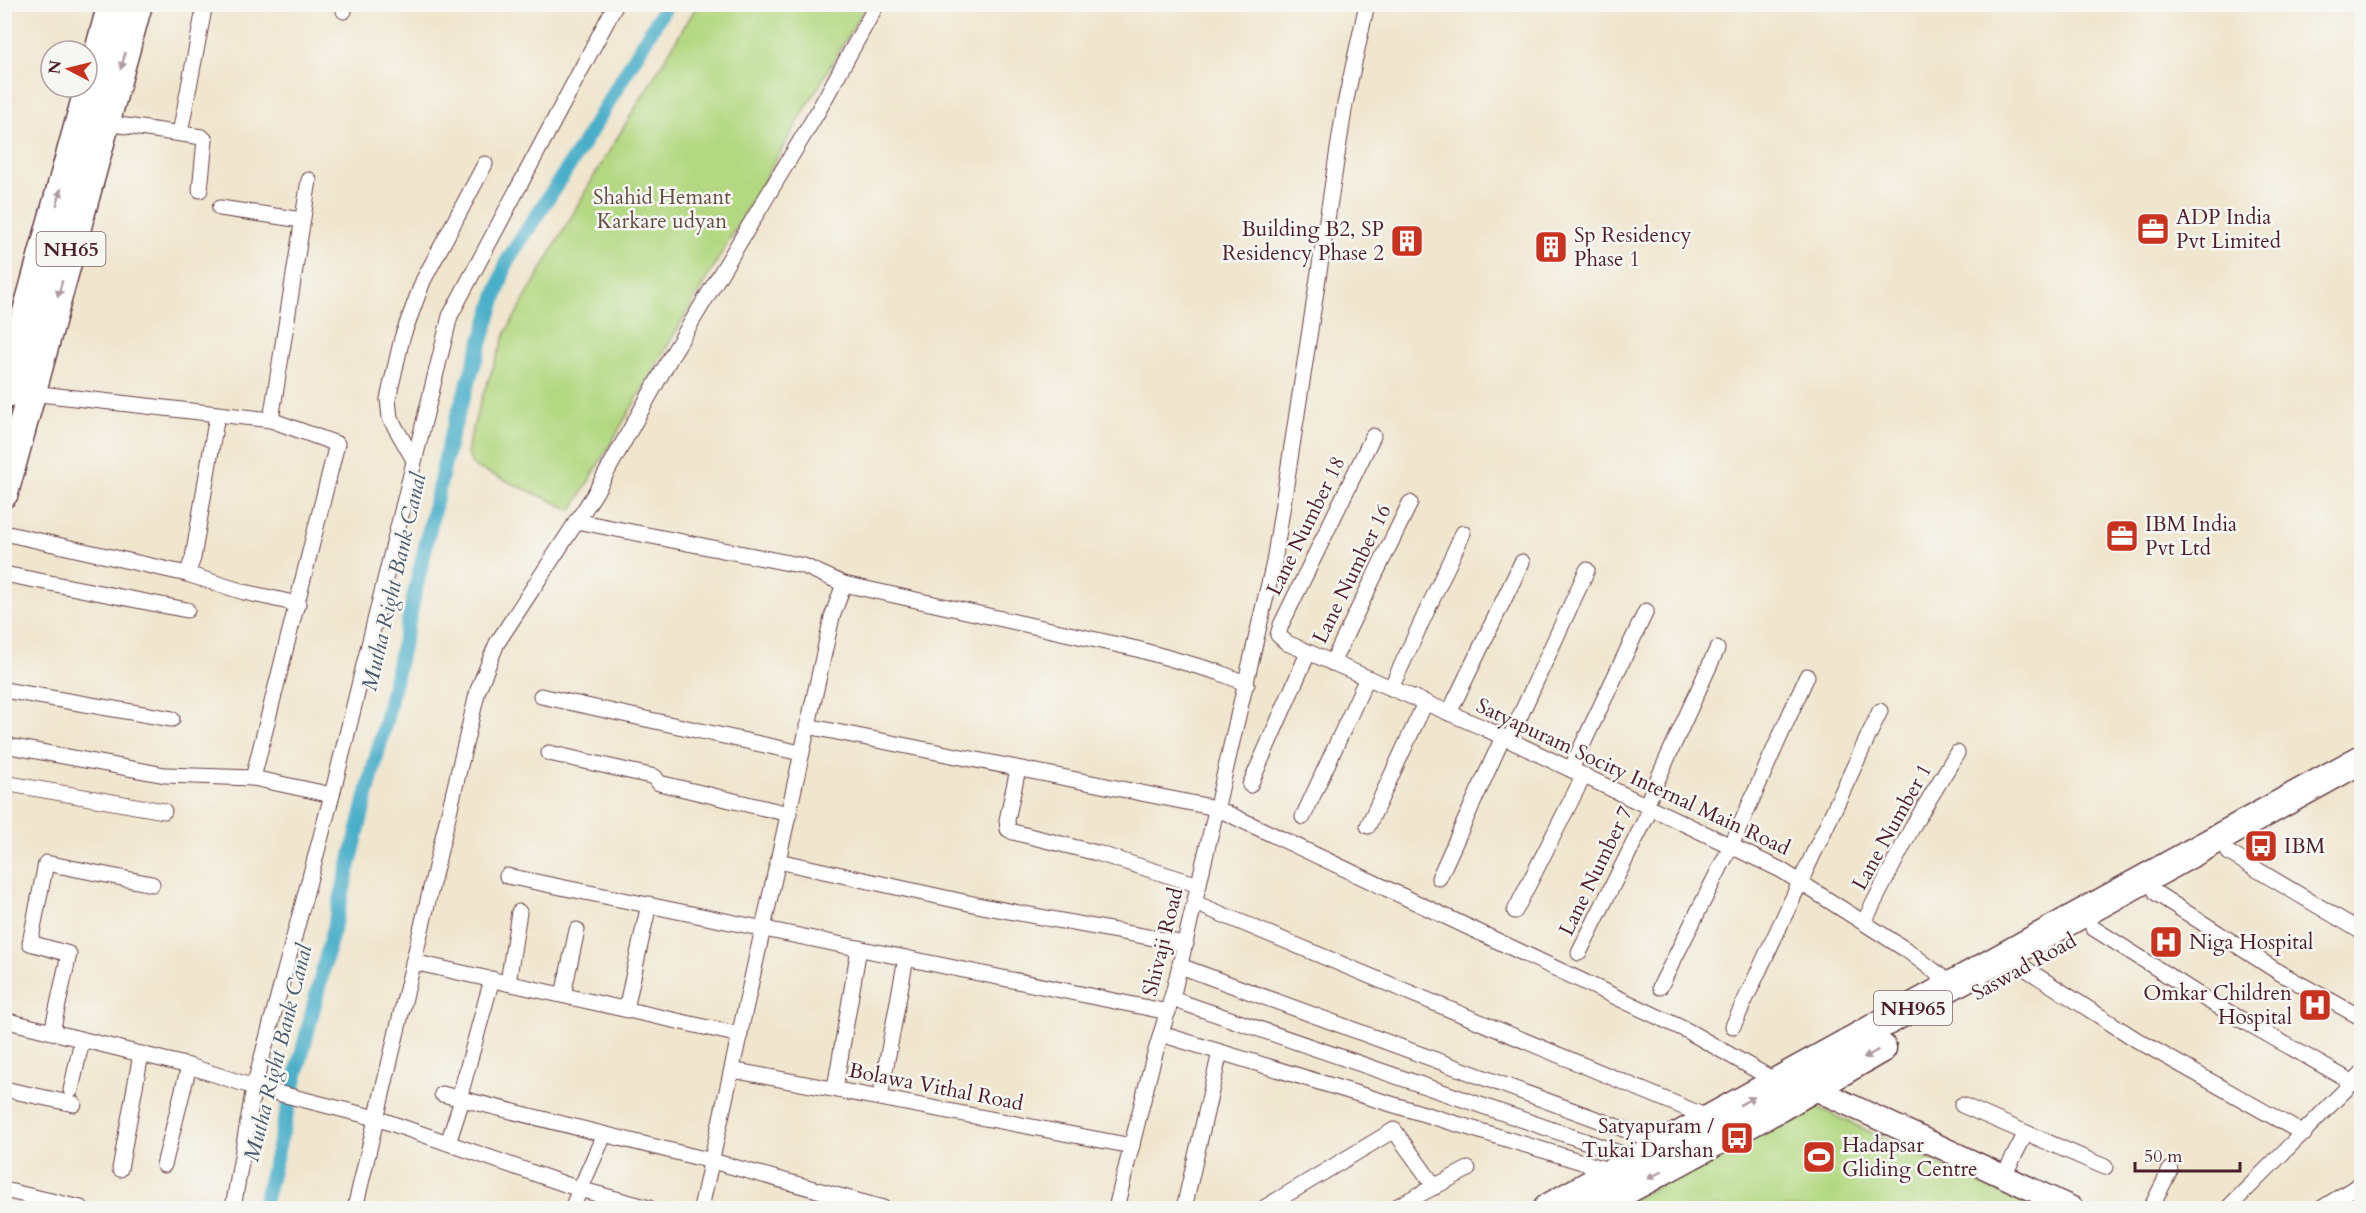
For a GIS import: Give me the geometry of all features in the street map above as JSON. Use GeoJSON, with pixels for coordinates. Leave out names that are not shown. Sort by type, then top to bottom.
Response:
{"type":"FeatureCollection","features":[{"type":"Feature","properties":{"kind":"highway","name":"NH65"},"geometry":{"type":"LineString","coordinates":[[4,493],[18,394],[112,4]]}},
{"type":"Feature","properties":{"kind":"highway","name":"NH65"},"geometry":{"type":"LineString","coordinates":[[18,394],[106,123],[138,4]]}},
{"type":"Feature","properties":{"kind":"highway","name":"Saswad Road"},"geometry":{"type":"LineString","coordinates":[[1548,1209],[1713,1120],[2361,759]]}},
{"type":"Feature","properties":{"kind":"highway","name":"Saswad Road"},"geometry":{"type":"LineString","coordinates":[[1593,1209],[1813,1088],[2023,967],[2361,779]]}},
{"type":"Feature","properties":{"kind":"street"},"geometry":{"type":"LineString","coordinates":[[180,133],[205,4]]}},
{"type":"Feature","properties":{"kind":"street"},"geometry":{"type":"LineString","coordinates":[[233,1209],[254,1087],[332,795],[450,316],[616,4]]}},
{"type":"Feature","properties":{"kind":"street"},"geometry":{"type":"LineString","coordinates":[[355,1209],[413,962],[487,665],[497,643],[576,521],[817,112],[877,4]]}},
{"type":"Feature","properties":{"kind":"street","name":"Shivaji Road"},"geometry":{"type":"LineString","coordinates":[[1116,1209],[1186,944],[1274,562],[1346,104],[1367,4]]}},
{"type":"Feature","properties":{"kind":"street"},"geometry":{"type":"LineString","coordinates":[[106,123],[180,133],[205,140],[200,190]]}},
{"type":"Feature","properties":{"kind":"street"},"geometry":{"type":"LineString","coordinates":[[414,460],[390,418],[388,399],[402,338],[423,280],[485,164]]}},
{"type":"Feature","properties":{"kind":"street"},"geometry":{"type":"LineString","coordinates":[[271,420],[309,180]]}},
{"type":"Feature","properties":{"kind":"street"},"geometry":{"type":"LineString","coordinates":[[220,208],[302,220]]}},
{"type":"Feature","properties":{"kind":"street"},"geometry":{"type":"LineString","coordinates":[[18,394],[271,420],[337,444],[253,778]]}},
{"type":"Feature","properties":{"kind":"street"},"geometry":{"type":"LineString","coordinates":[[188,574],[193,558],[217,415]]}},
{"type":"Feature","properties":{"kind":"street","name":"Lane Number 18"},"geometry":{"type":"LineString","coordinates":[[1278,635],[1372,436]]}},
{"type":"Feature","properties":{"kind":"street","name":"Lane Number 16"},"geometry":{"type":"LineString","coordinates":[[1332,663],[1410,503]]}},
{"type":"Feature","properties":{"kind":"street"},"geometry":{"type":"LineString","coordinates":[[576,521],[804,566],[844,584],[1137,649],[1218,672],[1247,684]]}},
{"type":"Feature","properties":{"kind":"street"},"geometry":{"type":"LineString","coordinates":[[1390,688],[1463,532]]}},
{"type":"Feature","properties":{"kind":"street"},"geometry":{"type":"LineString","coordinates":[[4,533],[188,574],[244,592],[298,604]]}},
{"type":"Feature","properties":{"kind":"street"},"geometry":{"type":"LineString","coordinates":[[1449,713],[1522,562]]}},
{"type":"Feature","properties":{"kind":"street"},"geometry":{"type":"LineString","coordinates":[[1439,879],[1587,570]]}},
{"type":"Feature","properties":{"kind":"street"},"geometry":{"type":"LineString","coordinates":[[4,574],[187,610]]}},
{"type":"Feature","properties":{"kind":"street"},"geometry":{"type":"LineString","coordinates":[[702,1209],[807,726],[832,616],[844,584]]}},
{"type":"Feature","properties":{"kind":"street"},"geometry":{"type":"LineString","coordinates":[[1515,911],[1578,772],[1646,611]]}},
{"type":"Feature","properties":{"kind":"street","name":"Satyapuram Socity Internal Main Road"},"geometry":{"type":"LineString","coordinates":[[1278,635],[1287,643],[1308,653],[1449,713],[1578,772],[1799,880],[1864,922],[1954,986]]}},
{"type":"Feature","properties":{"kind":"street","name":"Lane Number 7"},"geometry":{"type":"LineString","coordinates":[[1579,953],[1649,807],[1717,649]]}},
{"type":"Feature","properties":{"kind":"street"},"geometry":{"type":"LineString","coordinates":[[1250,785],[1308,653]]}},
{"type":"Feature","properties":{"kind":"street"},"geometry":{"type":"LineString","coordinates":[[1660,987],[1731,846],[1807,676]]}},
{"type":"Feature","properties":{"kind":"street"},"geometry":{"type":"LineString","coordinates":[[1303,817],[1367,678]]}},
{"type":"Feature","properties":{"kind":"street"},"geometry":{"type":"LineString","coordinates":[[4,690],[172,719]]}},
{"type":"Feature","properties":{"kind":"street"},"geometry":{"type":"LineString","coordinates":[[542,696],[801,753]]}},
{"type":"Feature","properties":{"kind":"street"},"geometry":{"type":"LineString","coordinates":[[1368,826],[1425,703]]}},
{"type":"Feature","properties":{"kind":"street"},"geometry":{"type":"LineString","coordinates":[[1732,1026],[1880,711]]}},
{"type":"Feature","properties":{"kind":"street"},"geometry":{"type":"LineString","coordinates":[[807,726],[1216,808],[1688,1031],[1779,1083]]}},
{"type":"Feature","properties":{"kind":"street"},"geometry":{"type":"LineString","coordinates":[[4,745],[165,775],[253,778],[332,795]]}},
{"type":"Feature","properties":{"kind":"street"},"geometry":{"type":"LineString","coordinates":[[549,753],[655,777],[659,783],[789,814]]}},
{"type":"Feature","properties":{"kind":"street","name":"Lane Number 1"},"geometry":{"type":"LineString","coordinates":[[1864,922],[1914,824],[1958,753]]}},
{"type":"Feature","properties":{"kind":"street"},"geometry":{"type":"LineString","coordinates":[[1018,769],[1007,820],[1008,828],[1013,832],[1097,853],[1199,885]]}},
{"type":"Feature","properties":{"kind":"street"},"geometry":{"type":"LineString","coordinates":[[4,783],[164,811]]}},
{"type":"Feature","properties":{"kind":"street"},"geometry":{"type":"LineString","coordinates":[[2229,853],[2361,932]]}},
{"type":"Feature","properties":{"kind":"street"},"geometry":{"type":"LineString","coordinates":[[778,861],[982,906],[1186,944]]}},
{"type":"Feature","properties":{"kind":"street"},"geometry":{"type":"LineString","coordinates":[[52,1032],[69,954],[30,943],[46,863],[152,884]]}},
{"type":"Feature","properties":{"kind":"street"},"geometry":{"type":"LineString","coordinates":[[507,876],[906,958],[1170,1005],[1639,1159]]}},
{"type":"Feature","properties":{"kind":"street"},"geometry":{"type":"LineString","coordinates":[[2156,893],[2280,973],[2361,1018]]}},
{"type":"Feature","properties":{"kind":"street"},"geometry":{"type":"LineString","coordinates":[[1195,903],[1713,1120]]}},
{"type":"Feature","properties":{"kind":"street"},"geometry":{"type":"LineString","coordinates":[[626,1009],[649,904]]}},
{"type":"Feature","properties":{"kind":"street"},"geometry":{"type":"LineString","coordinates":[[508,983],[519,912]]}},
{"type":"Feature","properties":{"kind":"street"},"geometry":{"type":"LineString","coordinates":[[2093,928],[2207,1000],[2357,1077],[2304,1134],[2228,1209]]}},
{"type":"Feature","properties":{"kind":"street"},"geometry":{"type":"LineString","coordinates":[[563,995],[577,930]]}},
{"type":"Feature","properties":{"kind":"street"},"geometry":{"type":"LineString","coordinates":[[835,1088],[859,948]]}},
{"type":"Feature","properties":{"kind":"street"},"geometry":{"type":"LineString","coordinates":[[880,1098],[906,958]]}},
{"type":"Feature","properties":{"kind":"street"},"geometry":{"type":"LineString","coordinates":[[413,962],[740,1035]]}},
{"type":"Feature","properties":{"kind":"street"},"geometry":{"type":"LineString","coordinates":[[1180,966],[1637,1134],[1639,1159]]}},
{"type":"Feature","properties":{"kind":"street"},"geometry":{"type":"LineString","coordinates":[[2023,967],[2127,1034],[2304,1134]]}},
{"type":"Feature","properties":{"kind":"street"},"geometry":{"type":"LineString","coordinates":[[448,1143],[492,979]]}},
{"type":"Feature","properties":{"kind":"street"},"geometry":{"type":"LineString","coordinates":[[4,1020],[189,1066],[254,1087],[376,1118],[579,1189],[649,1209]]}},
{"type":"Feature","properties":{"kind":"street"},"geometry":{"type":"LineString","coordinates":[[1161,1034],[1220,1052],[1639,1159]]}},
{"type":"Feature","properties":{"kind":"street"},"geometry":{"type":"LineString","coordinates":[[4,1089],[73,1097],[82,1040]]}},
{"type":"Feature","properties":{"kind":"street"},"geometry":{"type":"LineString","coordinates":[[1184,1209],[1220,1052]]}},
{"type":"Feature","properties":{"kind":"street"},"geometry":{"type":"LineString","coordinates":[[120,1169],[141,1054]]}},
{"type":"Feature","properties":{"kind":"street"},"geometry":{"type":"LineString","coordinates":[[165,1165],[189,1066]]}},
{"type":"Feature","properties":{"kind":"street","name":"Bolawa Vithal Road"},"geometry":{"type":"LineString","coordinates":[[732,1070],[1132,1146]]}},
{"type":"Feature","properties":{"kind":"street"},"geometry":{"type":"LineString","coordinates":[[1813,1088],[2072,1209]]}},
{"type":"Feature","properties":{"kind":"street"},"geometry":{"type":"LineString","coordinates":[[442,1094],[712,1161],[883,1209]]}},
{"type":"Feature","properties":{"kind":"street"},"geometry":{"type":"LineString","coordinates":[[1962,1105],[2106,1167]]}},
{"type":"Feature","properties":{"kind":"street"},"geometry":{"type":"LineString","coordinates":[[1264,1209],[1394,1130],[1435,1186]]}},
{"type":"Feature","properties":{"kind":"street"},"geometry":{"type":"LineString","coordinates":[[2003,1177],[2026,1133]]}},
{"type":"Feature","properties":{"kind":"street"},"geometry":{"type":"LineString","coordinates":[[572,1209],[604,1135]]}},
{"type":"Feature","properties":{"kind":"street"},"geometry":{"type":"LineString","coordinates":[[1394,1209],[1468,1169]]}},
{"type":"Feature","properties":{"kind":"street"},"geometry":{"type":"LineString","coordinates":[[2151,1209],[2170,1170]]}},
{"type":"Feature","properties":{"kind":"street"},"geometry":{"type":"LineString","coordinates":[[2322,1209],[2361,1184]]}},
{"type":"Feature","properties":{"kind":"street"},"geometry":{"type":"LineString","coordinates":[[4,1190],[81,1209]]}},
{"type":"Feature","properties":{"kind":"green space","name":"Shahid Hemant Karkare udyan"},"geometry":{"type":"Polygon","coordinates":[[[698,4],[866,5],[572,510],[473,466],[467,454],[469,442],[480,403],[506,332],[596,173],[698,4]]]}},
{"type":"Feature","properties":{"kind":"green space","name":"Hadapsar Gliding Centre"},"geometry":{"type":"Polygon","coordinates":[[[1813,1105],[2032,1208],[1616,1208],[1813,1105]]]}},
{"type":"Feature","properties":{"kind":"waterway","name":"Mutha Right Bank Canal"},"geometry":{"type":"LineString","coordinates":[[263,1208],[385,723],[450,439],[507,261],[580,149],[667,4]]}},
{"type":"Feature","properties":{"kind":"place","name":"ADP India Pvt Limited"},"geometry":{"type":"Point","coordinates":[2153,229]}},
{"type":"Feature","properties":{"kind":"place","name":"Building B2, SP Residency Phase 2"},"geometry":{"type":"Point","coordinates":[1407,241]}},
{"type":"Feature","properties":{"kind":"place","name":"Sp Residency Phase 1"},"geometry":{"type":"Point","coordinates":[1551,247]}},
{"type":"Feature","properties":{"kind":"place","name":"IBM India Pvt Ltd"},"geometry":{"type":"Point","coordinates":[2122,536]}},
{"type":"Feature","properties":{"kind":"place","name":"IBM"},"geometry":{"type":"Point","coordinates":[2261,846]}},
{"type":"Feature","properties":{"kind":"place","name":"Niga Hospital"},"geometry":{"type":"Point","coordinates":[2166,942]}},
{"type":"Feature","properties":{"kind":"place","name":"Omkar Children Hospital"},"geometry":{"type":"Point","coordinates":[2315,1005]}},
{"type":"Feature","properties":{"kind":"place","name":"Satyapuram / Tukai Darshan"},"geometry":{"type":"Point","coordinates":[1737,1138]}},
{"type":"Feature","properties":{"kind":"place","name":"Hadapsar Gliding Centre"},"geometry":{"type":"Point","coordinates":[1819,1157]}}]}
